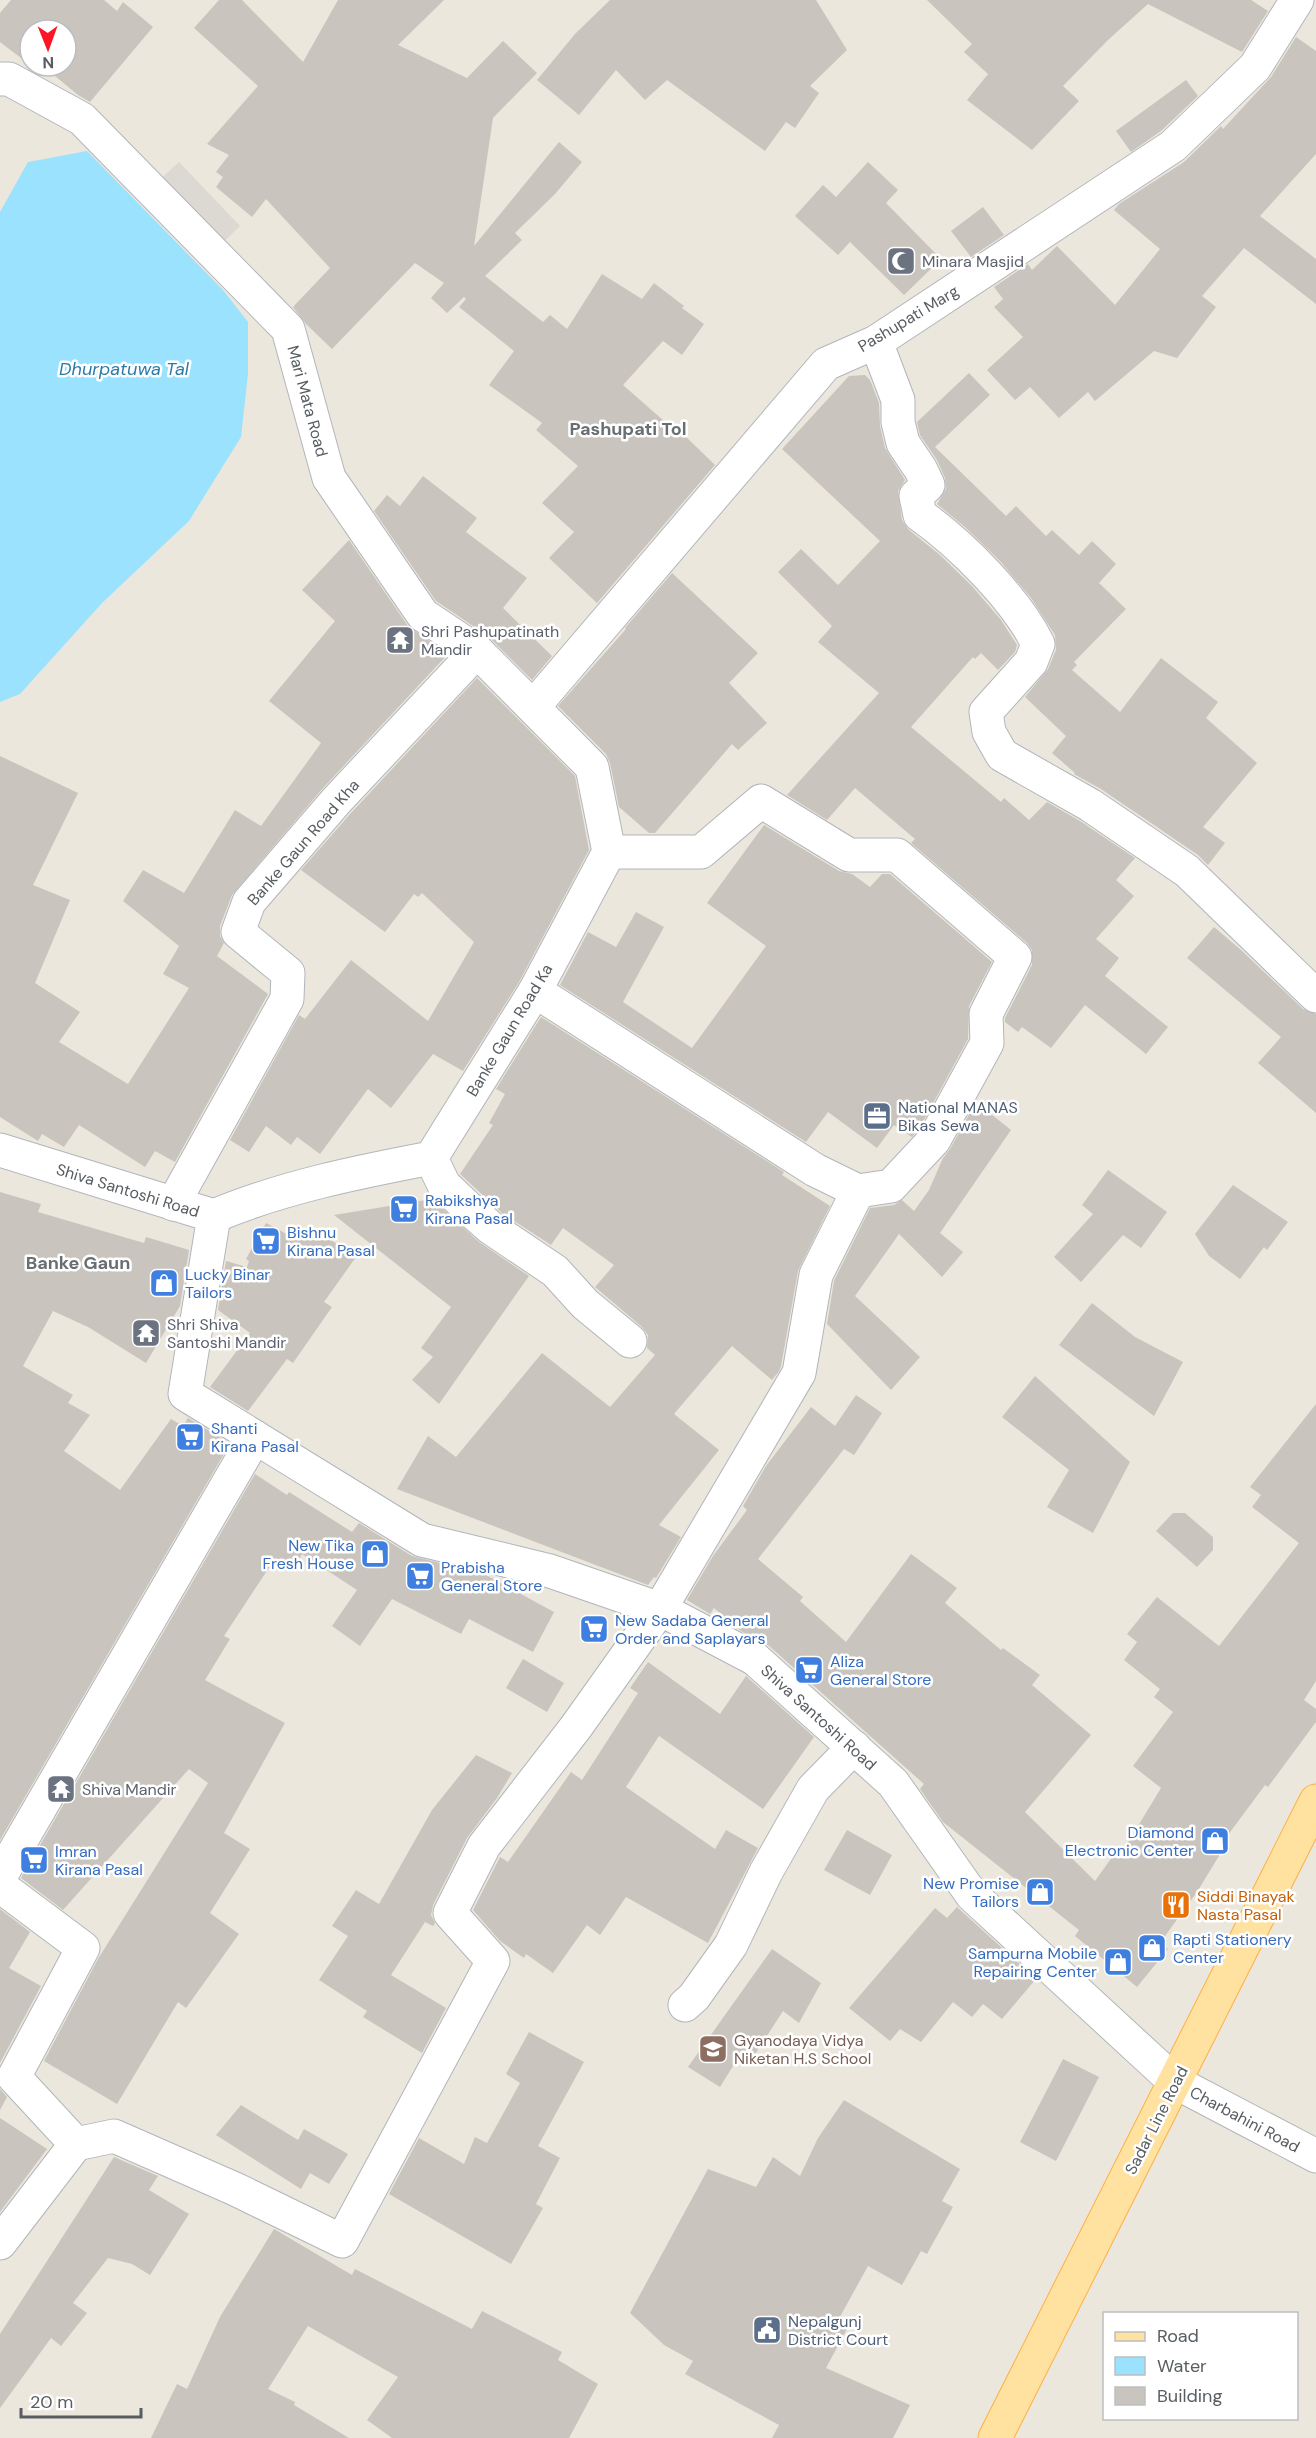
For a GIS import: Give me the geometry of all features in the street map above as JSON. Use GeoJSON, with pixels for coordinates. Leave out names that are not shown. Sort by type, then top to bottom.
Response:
{"type":"FeatureCollection","features":[{"type":"Feature","properties":{"kind":"main road","name":"Sadar Line Road"},"geometry":{"type":"LineString","coordinates":[[994,2438],[1316,1801]]}},
{"type":"Feature","properties":{"kind":"street","name":"Pashupati Marg"},"geometry":{"type":"LineString","coordinates":[[534,706],[826,363],[876,342],[1173,146],[1255,67],[1297,0]]}},
{"type":"Feature","properties":{"kind":"street","name":"Mari Mata Road"},"geometry":{"type":"LineString","coordinates":[[0,79],[9,79],[82,119],[288,329],[329,478],[423,615],[477,651],[534,706]]}},
{"type":"Feature","properties":{"kind":"street"},"geometry":{"type":"LineString","coordinates":[[876,342],[898,400],[898,422],[903,442],[928,485],[916,496],[920,515],[942,530],[984,573],[1031,629],[1038,644],[1031,662],[986,712],[989,732],[1002,755],[1090,805],[1187,871],[1316,996]]}},
{"type":"Feature","properties":{"kind":"street","name":"Banke Gaun Road Kha"},"geometry":{"type":"LineString","coordinates":[[173,1204],[287,999],[288,973],[238,932],[249,902],[337,800],[477,651]]}},
{"type":"Feature","properties":{"kind":"street"},"geometry":{"type":"LineString","coordinates":[[534,706],[592,768],[609,852],[700,852],[761,801],[849,855],[897,855],[1015,957],[986,1014],[987,1043],[934,1140],[891,1186],[858,1191],[815,1170],[535,991]]}},
{"type":"Feature","properties":{"kind":"street","name":"Banke Gaun Road Ka"},"geometry":{"type":"LineString","coordinates":[[431,1158],[535,991],[609,852]]}},
{"type":"Feature","properties":{"kind":"street","name":"Shiva Santoshi Road"},"geometry":{"type":"LineString","coordinates":[[0,1150],[214,1216],[185,1394],[422,1540],[550,1571],[660,1609],[755,1659],[893,1783],[972,1896],[1175,2082]]}},
{"type":"Feature","properties":{"kind":"street"},"geometry":{"type":"LineString","coordinates":[[214,1216],[254,1199],[375,1168],[431,1158],[444,1185],[467,1207],[491,1228],[555,1271],[585,1304],[630,1341]]}},
{"type":"Feature","properties":{"kind":"street"},"geometry":{"type":"LineString","coordinates":[[0,2243],[76,2144],[114,2136],[235,2189],[342,2241],[493,1961],[450,1913],[484,1846],[576,1727],[660,1609],[799,1373],[816,1275],[858,1191]]}},
{"type":"Feature","properties":{"kind":"street"},"geometry":{"type":"LineString","coordinates":[[0,1877],[255,1437]]}},
{"type":"Feature","properties":{"kind":"street"},"geometry":{"type":"LineString","coordinates":[[685,2006],[731,1945],[766,1872],[813,1789],[854,1747]]}},
{"type":"Feature","properties":{"kind":"street"},"geometry":{"type":"LineString","coordinates":[[0,1886],[83,1948],[14,2077],[76,2144]]}},
{"type":"Feature","properties":{"kind":"street","name":"Charbahini Road"},"geometry":{"type":"LineString","coordinates":[[1175,2082],[1316,2156]]}},
{"type":"Feature","properties":{"kind":"shaded area"},"geometry":{"type":"Polygon","coordinates":[[[179,162],[240,226],[216,249],[155,184],[179,162]]]}},
{"type":"Feature","properties":{"kind":"water","name":"Dhurpatuwa Tal"},"geometry":{"type":"Polygon","coordinates":[[[87,151],[223,290],[248,322],[248,374],[241,437],[189,521],[102,603],[20,694],[0,702],[0,212],[28,162],[87,151]]]}},
{"type":"Feature","properties":{"kind":"building"},"geometry":{"type":"Polygon","coordinates":[[[11,0],[104,0],[117,11],[123,2],[153,27],[90,102],[57,78],[78,78],[78,18],[18,18],[18,56],[0,42],[0,13],[11,0]]]}},
{"type":"Feature","properties":{"kind":"building"},"geometry":{"type":"Polygon","coordinates":[[[219,0],[242,0],[303,62],[338,0],[444,0],[398,45],[467,78],[503,41],[537,73],[493,118],[474,246],[559,142],[582,162],[555,194],[515,233],[522,240],[485,276],[543,322],[550,315],[567,329],[602,274],[642,299],[654,283],[704,324],[682,355],[663,341],[623,385],[680,435],[682,433],[715,465],[597,603],[549,558],[574,532],[542,503],[578,466],[536,430],[542,423],[489,385],[514,351],[459,307],[466,299],[464,297],[447,313],[431,298],[444,283],[415,263],[332,349],[306,324],[293,307],[330,268],[266,199],[252,217],[216,187],[223,177],[216,172],[229,155],[207,144],[258,86],[194,28],[219,0]]]}},
{"type":"Feature","properties":{"kind":"building"},"geometry":{"type":"Polygon","coordinates":[[[610,0],[816,0],[847,50],[810,86],[819,93],[795,128],[786,122],[765,151],[667,80],[645,100],[616,70],[579,115],[537,80],[575,34],[610,0]]]}},
{"type":"Feature","properties":{"kind":"building"},"geometry":{"type":"Polygon","coordinates":[[[927,0],[1251,0],[1268,11],[1242,52],[1148,4],[1108,40],[1063,86],[1079,101],[1032,150],[967,100],[988,74],[964,52],[972,44],[927,0]]]}},
{"type":"Feature","properties":{"kind":"building"},"geometry":{"type":"Polygon","coordinates":[[[1296,37],[1316,51],[1316,154],[1260,216],[1316,259],[1316,304],[1244,248],[1202,296],[1216,307],[1177,358],[1154,351],[1095,401],[1088,392],[1059,418],[1030,387],[1015,400],[987,370],[1023,337],[994,307],[1003,299],[994,287],[1028,264],[1032,270],[1057,246],[1115,305],[1160,249],[1114,210],[1119,204],[1184,162],[1221,126],[1223,129],[1271,77],[1296,37]]]}},
{"type":"Feature","properties":{"kind":"building"},"geometry":{"type":"Polygon","coordinates":[[[1186,80],[1198,96],[1161,131],[1131,152],[1116,131],[1186,80]]]}},
{"type":"Feature","properties":{"kind":"building"},"geometry":{"type":"Polygon","coordinates":[[[868,162],[898,190],[886,203],[941,259],[904,295],[850,242],[838,255],[795,216],[823,185],[836,197],[868,162]]]}},
{"type":"Feature","properties":{"kind":"building"},"geometry":{"type":"Polygon","coordinates":[[[983,207],[1004,235],[971,257],[951,231],[983,207]]]}},
{"type":"Feature","properties":{"kind":"building"},"geometry":{"type":"Polygon","coordinates":[[[969,373],[990,395],[935,447],[1006,516],[1016,506],[1046,536],[1052,530],[1079,555],[1092,541],[1116,564],[1099,583],[1126,609],[1074,662],[1077,665],[1072,670],[1120,712],[1161,658],[1218,702],[1206,718],[1257,763],[1203,827],[1225,843],[1208,865],[1198,855],[1101,789],[1074,774],[1052,753],[1066,736],[1025,697],[1048,669],[1056,650],[1055,635],[1031,598],[1000,561],[937,504],[946,489],[945,478],[937,460],[920,435],[917,422],[969,373]]]}},
{"type":"Feature","properties":{"kind":"building"},"geometry":{"type":"Polygon","coordinates":[[[865,375],[870,380],[879,403],[880,426],[885,448],[905,480],[898,491],[902,520],[909,530],[940,555],[972,586],[1001,620],[1017,645],[1015,652],[998,670],[981,653],[975,659],[973,657],[911,727],[1001,802],[1004,798],[1029,820],[1047,802],[1135,858],[1116,880],[1134,896],[1096,939],[1119,958],[1105,976],[1168,1027],[1146,1054],[1085,1005],[1051,1048],[1022,1027],[1018,1032],[1005,1022],[1005,1018],[1032,965],[1032,950],[1027,943],[911,843],[915,839],[855,788],[827,820],[787,795],[879,693],[818,642],[832,626],[778,572],[801,549],[838,585],[880,541],[782,449],[849,376],[865,375]]]}},
{"type":"Feature","properties":{"kind":"building"},"geometry":{"type":"Polygon","coordinates":[[[423,476],[477,518],[466,532],[527,578],[503,608],[552,656],[532,680],[488,636],[436,601],[374,511],[387,495],[400,506],[423,476]]]}},
{"type":"Feature","properties":{"kind":"building"},"geometry":{"type":"Polygon","coordinates":[[[349,540],[408,626],[448,654],[323,788],[232,895],[220,926],[220,936],[224,943],[217,956],[268,994],[175,1162],[155,1151],[145,1167],[79,1125],[64,1147],[42,1134],[38,1141],[0,1117],[0,756],[78,793],[33,885],[70,900],[35,983],[80,1012],[59,1042],[128,1084],[189,988],[163,974],[179,946],[123,901],[143,870],[184,893],[235,810],[261,826],[321,743],[269,701],[335,621],[302,590],[349,540]]]}},
{"type":"Feature","properties":{"kind":"building"},"geometry":{"type":"Polygon","coordinates":[[[672,573],[758,653],[729,683],[767,723],[738,750],[732,744],[655,833],[649,833],[619,807],[606,754],[558,706],[672,573]]]}},
{"type":"Feature","properties":{"kind":"building"},"geometry":{"type":"Polygon","coordinates":[[[477,678],[575,776],[589,850],[519,982],[463,1071],[433,1054],[391,1108],[368,1089],[320,1154],[297,1137],[291,1145],[266,1126],[249,1152],[230,1140],[299,1015],[305,1019],[351,960],[428,1021],[474,942],[422,893],[418,897],[414,894],[385,932],[301,870],[477,678]]]}},
{"type":"Feature","properties":{"kind":"building"},"geometry":{"type":"Polygon","coordinates":[[[764,825],[839,871],[852,874],[870,887],[882,874],[890,874],[992,962],[969,1006],[968,1039],[919,1129],[912,1137],[894,1125],[877,1148],[828,1112],[806,1142],[560,985],[588,932],[616,947],[636,912],[664,927],[623,1002],[692,1048],[766,946],[707,903],[764,825]]]}},
{"type":"Feature","properties":{"kind":"building"},"geometry":{"type":"Polygon","coordinates":[[[1214,927],[1303,1009],[1316,1014],[1316,1113],[1258,1063],[1281,1037],[1187,958],[1214,927]]]}},
{"type":"Feature","properties":{"kind":"building"},"geometry":{"type":"Polygon","coordinates":[[[541,1017],[784,1172],[782,1175],[830,1206],[798,1271],[779,1371],[772,1380],[732,1346],[674,1414],[719,1450],[659,1525],[681,1537],[656,1578],[654,1577],[648,1585],[397,1489],[428,1436],[456,1457],[542,1353],[610,1407],[655,1355],[647,1348],[648,1335],[642,1327],[595,1287],[614,1265],[563,1228],[551,1245],[502,1213],[460,1174],[493,1125],[489,1123],[505,1094],[496,1089],[541,1017]]]}},
{"type":"Feature","properties":{"kind":"building"},"geometry":{"type":"Polygon","coordinates":[[[976,1102],[1011,1130],[940,1233],[963,1252],[942,1277],[899,1234],[855,1296],[920,1357],[891,1390],[827,1324],[834,1281],[870,1208],[894,1205],[902,1200],[914,1211],[929,1190],[943,1158],[976,1102]]]}},
{"type":"Feature","properties":{"kind":"building"},"geometry":{"type":"Polygon","coordinates":[[[1108,1170],[1167,1212],[1141,1248],[1123,1235],[1081,1282],[1054,1257],[1093,1214],[1082,1205],[1108,1170]]]}},
{"type":"Feature","properties":{"kind":"building"},"geometry":{"type":"Polygon","coordinates":[[[1233,1185],[1288,1222],[1267,1250],[1264,1247],[1240,1279],[1209,1256],[1195,1234],[1233,1185]]]}},
{"type":"Feature","properties":{"kind":"building"},"geometry":{"type":"Polygon","coordinates":[[[0,1192],[41,1204],[38,1212],[144,1243],[146,1237],[189,1250],[180,1306],[146,1363],[88,1327],[53,1311],[23,1366],[73,1395],[68,1403],[90,1415],[64,1451],[120,1490],[171,1419],[183,1426],[188,1418],[226,1441],[220,1449],[225,1452],[0,1840],[0,1192]]]}},
{"type":"Feature","properties":{"kind":"building"},"geometry":{"type":"Polygon","coordinates":[[[432,1199],[479,1242],[529,1276],[439,1404],[412,1380],[433,1357],[421,1348],[451,1307],[334,1215],[432,1199]]]}},
{"type":"Feature","properties":{"kind":"building"},"geometry":{"type":"Polygon","coordinates":[[[266,1223],[298,1240],[309,1225],[356,1257],[324,1302],[332,1307],[293,1363],[287,1359],[248,1411],[210,1387],[250,1333],[218,1310],[226,1261],[247,1267],[249,1261],[246,1259],[266,1223]]]}},
{"type":"Feature","properties":{"kind":"building"},"geometry":{"type":"Polygon","coordinates":[[[1092,1303],[1135,1337],[1183,1362],[1154,1416],[1059,1345],[1092,1303]]]}},
{"type":"Feature","properties":{"kind":"building"},"geometry":{"type":"Polygon","coordinates":[[[1035,1376],[1130,1462],[1093,1533],[1047,1507],[1069,1470],[1002,1417],[1035,1376]]]}},
{"type":"Feature","properties":{"kind":"building"},"geometry":{"type":"Polygon","coordinates":[[[856,1395],[882,1413],[854,1455],[844,1449],[758,1559],[803,1597],[800,1601],[846,1642],[911,1554],[957,1588],[945,1603],[1001,1650],[1003,1648],[1040,1675],[1032,1685],[1091,1735],[1025,1812],[1095,1881],[1120,1846],[1124,1849],[1161,1788],[1133,1766],[1173,1712],[1154,1697],[1160,1689],[1124,1660],[1137,1642],[1127,1634],[1157,1597],[1219,1646],[1299,1543],[1252,1507],[1261,1495],[1250,1487],[1316,1404],[1316,1681],[1304,1700],[1316,1709],[1316,1722],[1268,1787],[1265,1785],[1225,1839],[1228,1841],[1197,1892],[1160,1943],[1168,1949],[1137,1987],[1075,1936],[1079,1930],[943,1822],[920,1789],[924,1784],[768,1645],[741,1631],[714,1608],[710,1614],[687,1600],[713,1556],[747,1510],[743,1506],[766,1466],[811,1407],[835,1426],[856,1395]]]}},
{"type":"Feature","properties":{"kind":"building"},"geometry":{"type":"Polygon","coordinates":[[[255,1474],[287,1495],[289,1492],[352,1532],[359,1523],[412,1556],[484,1574],[554,1612],[533,1652],[469,1619],[461,1634],[392,1599],[360,1646],[332,1626],[357,1590],[302,1554],[292,1571],[274,1560],[224,1636],[230,1639],[205,1680],[285,1723],[224,1833],[250,1849],[210,1913],[239,1934],[186,2008],[178,2002],[117,2104],[44,2061],[98,1959],[208,1783],[189,1769],[63,1910],[21,1878],[255,1474]]]}},
{"type":"Feature","properties":{"kind":"building"},"geometry":{"type":"Polygon","coordinates":[[[1173,1513],[1185,1513],[1213,1537],[1213,1550],[1197,1567],[1156,1531],[1173,1513]]]}},
{"type":"Feature","properties":{"kind":"building"},"geometry":{"type":"Polygon","coordinates":[[[523,1659],[564,1683],[547,1712],[506,1688],[523,1659]]]}},
{"type":"Feature","properties":{"kind":"building"},"geometry":{"type":"Polygon","coordinates":[[[648,1662],[720,1714],[746,1676],[814,1737],[763,1809],[659,1736],[626,1787],[715,1849],[726,1830],[758,1848],[708,1943],[626,1897],[600,1935],[587,1925],[553,1973],[526,1954],[524,1958],[500,1941],[473,1910],[500,1857],[508,1862],[571,1772],[582,1780],[638,1693],[630,1688],[648,1662]]]}},
{"type":"Feature","properties":{"kind":"building"},"geometry":{"type":"Polygon","coordinates":[[[476,1755],[512,1773],[497,1798],[467,1838],[433,1905],[431,1915],[435,1923],[433,1926],[425,1922],[391,1975],[446,2008],[422,2053],[363,2017],[367,2011],[319,1980],[348,1936],[332,1926],[356,1890],[379,1904],[432,1810],[476,1755]]]}},
{"type":"Feature","properties":{"kind":"building"},"geometry":{"type":"Polygon","coordinates":[[[847,1830],[892,1855],[870,1895],[824,1870],[847,1830]]]}},
{"type":"Feature","properties":{"kind":"building"},"geometry":{"type":"Polygon","coordinates":[[[957,1907],[1036,1979],[1002,2019],[983,2004],[972,2017],[953,2002],[921,2042],[900,2029],[890,2041],[849,2008],[935,1908],[947,1918],[957,1907]]]}},
{"type":"Feature","properties":{"kind":"building"},"geometry":{"type":"Polygon","coordinates":[[[0,1909],[30,1932],[9,1968],[41,1986],[0,2063],[0,1909]]]}},
{"type":"Feature","properties":{"kind":"building"},"geometry":{"type":"Polygon","coordinates":[[[772,1949],[821,1983],[799,2023],[783,2011],[748,2065],[738,2058],[720,2087],[688,2067],[772,1949]]]}},
{"type":"Feature","properties":{"kind":"building"},"geometry":{"type":"Polygon","coordinates":[[[529,2032],[584,2062],[538,2146],[560,2158],[536,2204],[543,2208],[511,2264],[389,2194],[419,2138],[464,2164],[475,2137],[487,2143],[520,2083],[506,2074],[529,2032]]]}},
{"type":"Feature","properties":{"kind":"building"},"geometry":{"type":"Polygon","coordinates":[[[1063,2059],[1099,2077],[1056,2161],[1020,2142],[1063,2059]]]}},
{"type":"Feature","properties":{"kind":"building"},"geometry":{"type":"Polygon","coordinates":[[[0,2089],[7,2097],[0,2110],[0,2089]]]}},
{"type":"Feature","properties":{"kind":"building"},"geometry":{"type":"Polygon","coordinates":[[[844,2100],[960,2169],[942,2201],[953,2207],[927,2254],[921,2251],[902,2285],[868,2266],[836,2324],[847,2329],[826,2368],[910,2405],[893,2438],[772,2438],[779,2425],[685,2374],[693,2361],[664,2345],[630,2313],[708,2169],[756,2187],[773,2157],[800,2176],[818,2138],[844,2100]]]}},
{"type":"Feature","properties":{"kind":"building"},"geometry":{"type":"Polygon","coordinates":[[[241,2105],[298,2140],[304,2129],[348,2154],[329,2184],[310,2173],[301,2189],[216,2135],[241,2105]]]}},
{"type":"Feature","properties":{"kind":"building"},"geometry":{"type":"Polygon","coordinates":[[[0,2118],[47,2149],[0,2212],[0,2118]]]}},
{"type":"Feature","properties":{"kind":"building"},"geometry":{"type":"Polygon","coordinates":[[[114,2157],[158,2176],[149,2190],[189,2214],[150,2275],[132,2264],[108,2258],[73,2303],[87,2313],[61,2346],[51,2338],[0,2408],[0,2334],[114,2157]]]}},
{"type":"Feature","properties":{"kind":"building"},"geometry":{"type":"Polygon","coordinates":[[[274,2229],[352,2275],[355,2269],[472,2329],[482,2311],[562,2352],[558,2360],[598,2384],[569,2438],[392,2438],[367,2420],[398,2377],[308,2326],[268,2389],[295,2402],[294,2405],[349,2438],[151,2438],[177,2384],[187,2389],[220,2317],[274,2229]]]}},
{"type":"Feature","properties":{"kind":"place","name":"Minara Masjid"},"geometry":{"type":"Point","coordinates":[901,261]}},
{"type":"Feature","properties":{"kind":"place","name":"Shri Pashupatinath Mandir"},"geometry":{"type":"Point","coordinates":[400,640]}},
{"type":"Feature","properties":{"kind":"place","name":"National MANAS Bikas Sewa"},"geometry":{"type":"Point","coordinates":[877,1116]}},
{"type":"Feature","properties":{"kind":"place","name":"Rabikshya Kirana Pasal"},"geometry":{"type":"Point","coordinates":[404,1209]}},
{"type":"Feature","properties":{"kind":"place","name":"Bishnu Kirana Pasal"},"geometry":{"type":"Point","coordinates":[266,1241]}},
{"type":"Feature","properties":{"kind":"place","name":"Lucky Binar Tailors"},"geometry":{"type":"Point","coordinates":[164,1283]}},
{"type":"Feature","properties":{"kind":"place","name":"Shri Shiva Santoshi Mandir"},"geometry":{"type":"Point","coordinates":[146,1333]}},
{"type":"Feature","properties":{"kind":"place","name":"Shanti Kirana Pasal"},"geometry":{"type":"Point","coordinates":[190,1437]}},
{"type":"Feature","properties":{"kind":"place","name":"New Tika Fresh House"},"geometry":{"type":"Point","coordinates":[375,1554]}},
{"type":"Feature","properties":{"kind":"place","name":"Prabisha General Store"},"geometry":{"type":"Point","coordinates":[420,1576]}},
{"type":"Feature","properties":{"kind":"place","name":"New Sadaba General Order and Saplayars"},"geometry":{"type":"Point","coordinates":[594,1629]}},
{"type":"Feature","properties":{"kind":"place","name":"Aliza General Store"},"geometry":{"type":"Point","coordinates":[809,1670]}},
{"type":"Feature","properties":{"kind":"place","name":"Shiva Mandir"},"geometry":{"type":"Point","coordinates":[61,1789]}},
{"type":"Feature","properties":{"kind":"place","name":"Diamond Electronic Center"},"geometry":{"type":"Point","coordinates":[1215,1841]}},
{"type":"Feature","properties":{"kind":"place","name":"Imran Kirana Pasal"},"geometry":{"type":"Point","coordinates":[34,1860]}},
{"type":"Feature","properties":{"kind":"place","name":"New Promise Tailors"},"geometry":{"type":"Point","coordinates":[1040,1892]}},
{"type":"Feature","properties":{"kind":"place","name":"Siddi Binayak Nasta Pasal"},"geometry":{"type":"Point","coordinates":[1176,1905]}},
{"type":"Feature","properties":{"kind":"place","name":"Rapti Stationery Center"},"geometry":{"type":"Point","coordinates":[1152,1948]}},
{"type":"Feature","properties":{"kind":"place","name":"Sampurna Mobile Repairing Center"},"geometry":{"type":"Point","coordinates":[1118,1962]}},
{"type":"Feature","properties":{"kind":"place","name":"Gyanodaya Vidya Niketan H.S School"},"geometry":{"type":"Point","coordinates":[713,2049]}},
{"type":"Feature","properties":{"kind":"place","name":"Nepalgunj District Court"},"geometry":{"type":"Point","coordinates":[767,2330]}},
{"type":"Feature","properties":{"kind":"district","name":"Pashupati Tol"},"geometry":{"type":"Point","coordinates":[628,429]}},
{"type":"Feature","properties":{"kind":"district","name":"Banke Gaun"},"geometry":{"type":"Point","coordinates":[78,1263]}}]}
